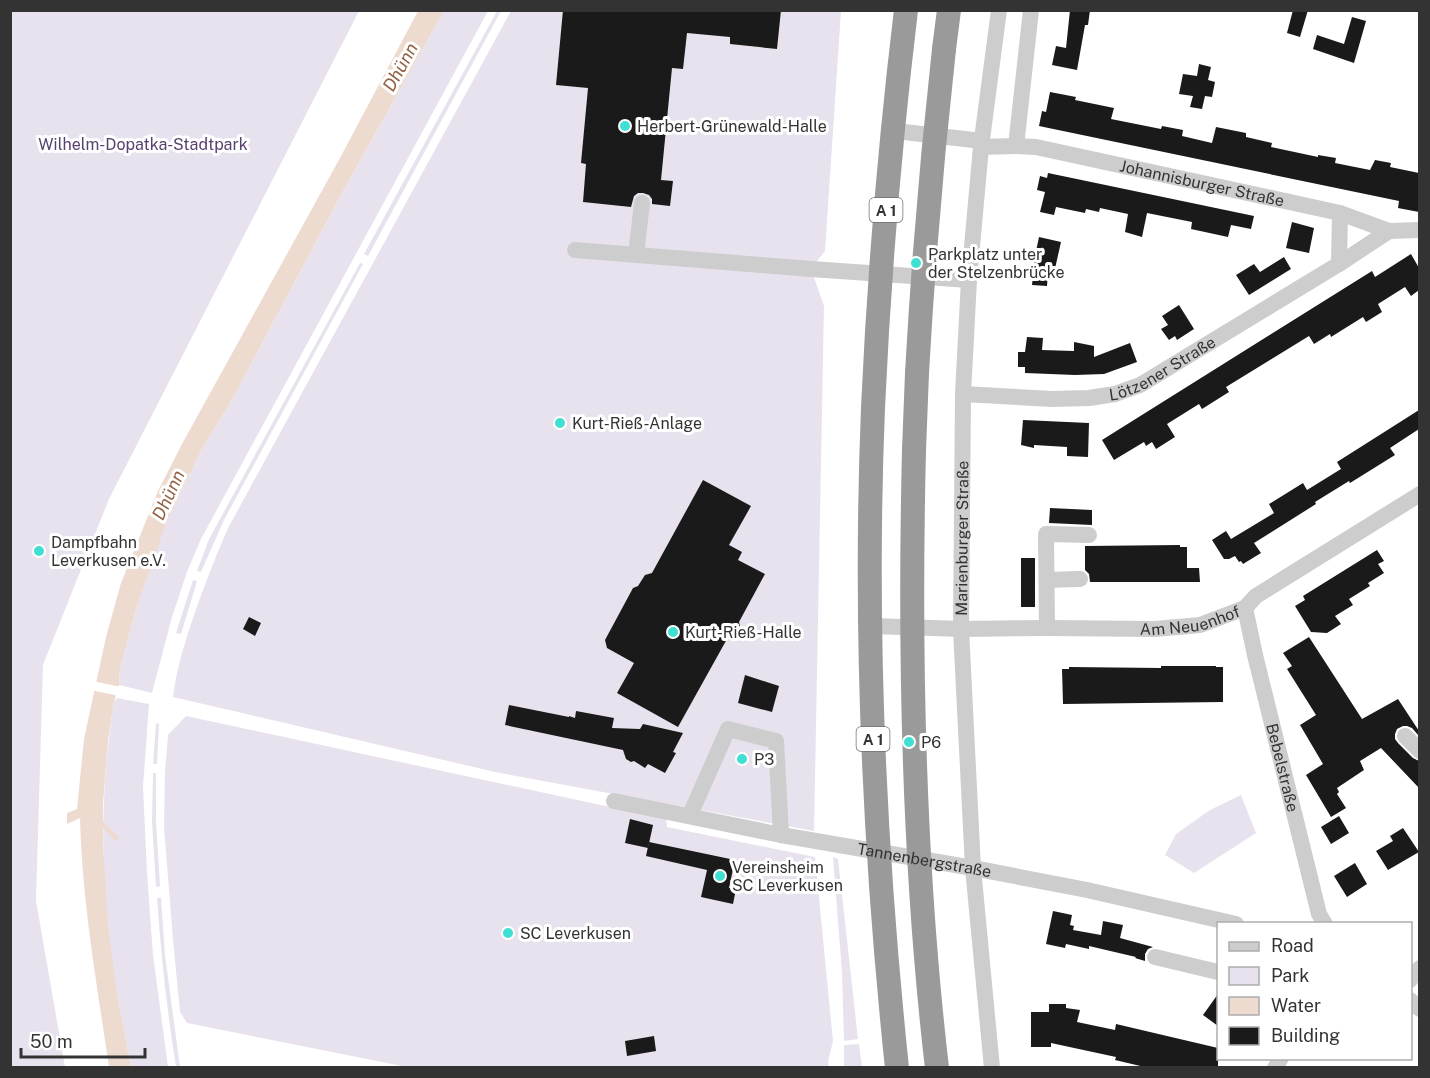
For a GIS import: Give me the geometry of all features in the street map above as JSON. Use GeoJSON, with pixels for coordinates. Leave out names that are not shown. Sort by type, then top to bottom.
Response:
{"type":"FeatureCollection","features":[{"type":"Feature","properties":{"kind":"highway","name":"A 1"},"geometry":{"type":"LineString","coordinates":[[897,1068],[882,902],[875,785],[871,515],[873,410],[879,300],[887,190],[906,10]]}},
{"type":"Feature","properties":{"kind":"highway","name":"A 1"},"geometry":{"type":"LineString","coordinates":[[937,1068],[921,876],[916,783],[912,534],[915,411],[923,265],[932,157],[949,10]]}},
{"type":"Feature","properties":{"kind":"street","name":"Marienburger Straße"},"geometry":{"type":"LineString","coordinates":[[992,1068],[973,868],[961,629],[963,394],[969,280],[982,144],[999,10]]}},
{"type":"Feature","properties":{"kind":"street"},"geometry":{"type":"LineString","coordinates":[[1016,146],[1031,10]]}},
{"type":"Feature","properties":{"kind":"street","name":"Johannisburger Straße"},"geometry":{"type":"LineString","coordinates":[[904,132],[982,144],[1036,147],[1340,213],[1389,231],[1419,230]]}},
{"type":"Feature","properties":{"kind":"street"},"geometry":{"type":"LineString","coordinates":[[636,255],[642,203]]}},
{"type":"Feature","properties":{"kind":"street"},"geometry":{"type":"LineString","coordinates":[[1339,264],[1340,213]]}},
{"type":"Feature","properties":{"kind":"street","name":"Lötzener Straße"},"geometry":{"type":"LineString","coordinates":[[963,394],[1052,399],[1089,398],[1115,394],[1140,385],[1389,231]]}},
{"type":"Feature","properties":{"kind":"street"},"geometry":{"type":"LineString","coordinates":[[575,249],[969,280]]}},
{"type":"Feature","properties":{"kind":"street","name":"Am Neuenhof"},"geometry":{"type":"LineString","coordinates":[[873,626],[961,629],[1155,629],[1200,625],[1245,608],[1256,596],[1419,494]]}},
{"type":"Feature","properties":{"kind":"street"},"geometry":{"type":"LineString","coordinates":[[1047,628],[1046,534],[1089,535]]}},
{"type":"Feature","properties":{"kind":"street"},"geometry":{"type":"LineString","coordinates":[[1047,580],[1080,579]]}},
{"type":"Feature","properties":{"kind":"street","name":"Bebelstraße"},"geometry":{"type":"LineString","coordinates":[[1245,608],[1319,914],[1324,922]]}},
{"type":"Feature","properties":{"kind":"street"},"geometry":{"type":"LineString","coordinates":[[690,816],[728,729],[776,741],[780,835]]}},
{"type":"Feature","properties":{"kind":"street"},"geometry":{"type":"LineString","coordinates":[[1405,736],[1419,751]]}},
{"type":"Feature","properties":{"kind":"street","name":"Tannenbergstraße"},"geometry":{"type":"LineString","coordinates":[[614,801],[780,835],[1088,890],[1227,922]]}},
{"type":"Feature","properties":{"kind":"street"},"geometry":{"type":"LineString","coordinates":[[1155,957],[1217,972]]}},
{"type":"Feature","properties":{"kind":"green space","name":"Wilhelm-Dopatka-Stadtpark"},"geometry":{"type":"Polygon","coordinates":[[[10,11],[359,11],[109,499],[43,665],[36,901],[65,1067],[11,1067],[10,11]]]}},
{"type":"Feature","properties":{"kind":"green space"},"geometry":{"type":"Polygon","coordinates":[[[444,11],[488,11],[201,539],[172,617],[152,693],[119,685],[120,669],[136,609],[167,521],[203,447],[232,400],[342,193],[444,11]]]}},
{"type":"Feature","properties":{"kind":"green space"},"geometry":{"type":"Polygon","coordinates":[[[497,11],[501,11],[368,256],[364,254],[497,11]]]}},
{"type":"Feature","properties":{"kind":"green space","name":"Kurt-Rieß-Anlage"},"geometry":{"type":"Polygon","coordinates":[[[511,11],[841,11],[825,251],[811,269],[824,306],[814,831],[495,772],[173,697],[188,633],[228,528],[511,11]]]}},
{"type":"Feature","properties":{"kind":"green space"},"geometry":{"type":"Polygon","coordinates":[[[360,263],[363,264],[224,520],[201,572],[197,571],[209,539],[360,263]]]}},
{"type":"Feature","properties":{"kind":"green space"},"geometry":{"type":"Polygon","coordinates":[[[193,580],[197,581],[181,634],[176,633],[193,580]]]}},
{"type":"Feature","properties":{"kind":"green space"},"geometry":{"type":"Polygon","coordinates":[[[117,698],[149,704],[143,787],[147,873],[153,955],[168,1067],[131,1067],[112,962],[105,899],[103,842],[107,758],[114,702],[117,698]]]}},
{"type":"Feature","properties":{"kind":"green space","name":"SC Leverkusen"},"geometry":{"type":"Polygon","coordinates":[[[186,716],[666,819],[667,827],[815,857],[833,1041],[829,1067],[407,1067],[187,1023],[180,1012],[164,827],[168,735],[186,716]]]}},
{"type":"Feature","properties":{"kind":"green space"},"geometry":{"type":"Polygon","coordinates":[[[156,723],[159,724],[157,764],[153,764],[156,723]]]}},
{"type":"Feature","properties":{"kind":"green space"},"geometry":{"type":"Polygon","coordinates":[[[153,773],[156,773],[160,886],[156,887],[152,822],[153,773]]]}},
{"type":"Feature","properties":{"kind":"green space"},"geometry":{"type":"Polygon","coordinates":[[[1241,795],[1256,833],[1194,873],[1165,855],[1176,834],[1210,810],[1241,795]]]}},
{"type":"Feature","properties":{"kind":"green space"},"geometry":{"type":"Polygon","coordinates":[[[833,857],[838,859],[858,1039],[844,1041],[842,973],[833,857]]]}},
{"type":"Feature","properties":{"kind":"green space"},"geometry":{"type":"Polygon","coordinates":[[[157,898],[161,898],[165,955],[180,1067],[176,1067],[170,1025],[157,898]]]}},
{"type":"Feature","properties":{"kind":"green space"},"geometry":{"type":"Polygon","coordinates":[[[859,1044],[862,1067],[844,1067],[844,1045],[859,1044]]]}},
{"type":"Feature","properties":{"kind":"water","name":"Dhünn"},"geometry":{"type":"Polygon","coordinates":[[[418,11],[444,11],[342,193],[232,400],[203,447],[167,521],[136,609],[114,702],[103,804],[108,926],[118,1000],[131,1067],[109,1067],[87,912],[80,818],[67,824],[67,813],[77,809],[84,739],[106,637],[121,583],[158,491],[182,444],[340,158],[418,11]]]}},
{"type":"Feature","properties":{"kind":"pier"},"geometry":{"type":"Polygon","coordinates":[[[92,681],[121,687],[120,696],[90,690],[92,681]]]}},
{"type":"Feature","properties":{"kind":"building","name":"Herbert-Grünewald-Halle"},"geometry":{"type":"Polygon","coordinates":[[[563,10],[781,10],[777,49],[730,44],[730,37],[687,33],[683,69],[672,68],[661,180],[673,181],[670,206],[652,204],[649,195],[643,193],[634,196],[631,207],[583,202],[586,164],[581,163],[588,88],[556,85],[563,10]]]}},
{"type":"Feature","properties":{"kind":"building"},"geometry":{"type":"Polygon","coordinates":[[[1070,10],[1090,10],[1077,70],[1052,65],[1056,46],[1066,48],[1070,10]]]}},
{"type":"Feature","properties":{"kind":"building"},"geometry":{"type":"Polygon","coordinates":[[[1293,10],[1308,10],[1300,37],[1287,33],[1293,10]]]}},
{"type":"Feature","properties":{"kind":"building"},"geometry":{"type":"Polygon","coordinates":[[[1352,17],[1366,21],[1354,63],[1313,49],[1317,35],[1344,44],[1352,17]]]}},
{"type":"Feature","properties":{"kind":"building"},"geometry":{"type":"Polygon","coordinates":[[[1199,64],[1211,67],[1208,80],[1215,82],[1212,97],[1205,96],[1202,109],[1190,107],[1193,96],[1179,94],[1183,74],[1197,76],[1199,64]]]}},
{"type":"Feature","properties":{"kind":"building"},"geometry":{"type":"Polygon","coordinates":[[[1050,92],[1114,108],[1111,119],[1161,129],[1162,126],[1183,130],[1182,136],[1212,143],[1216,127],[1246,133],[1246,137],[1272,143],[1271,147],[1318,157],[1318,155],[1336,158],[1335,163],[1370,170],[1375,160],[1391,163],[1390,167],[1419,173],[1419,212],[1398,208],[1399,201],[1039,126],[1042,111],[1046,112],[1050,92]]]}},
{"type":"Feature","properties":{"kind":"building"},"geometry":{"type":"Polygon","coordinates":[[[1048,173],[1254,216],[1251,229],[1231,225],[1228,237],[1191,229],[1192,222],[1147,213],[1142,237],[1125,232],[1128,214],[1100,208],[1099,212],[1086,209],[1085,213],[1056,207],[1054,215],[1040,212],[1045,192],[1037,190],[1040,176],[1047,178],[1048,173]]]}},
{"type":"Feature","properties":{"kind":"building"},"geometry":{"type":"Polygon","coordinates":[[[1292,222],[1314,228],[1309,253],[1286,248],[1292,222]]]}},
{"type":"Feature","properties":{"kind":"building"},"geometry":{"type":"Polygon","coordinates":[[[1039,237],[1061,242],[1054,273],[1048,272],[1047,286],[1032,285],[1039,237]]]}},
{"type":"Feature","properties":{"kind":"building"},"geometry":{"type":"Polygon","coordinates":[[[1411,254],[1419,268],[1419,290],[1411,296],[1405,287],[1378,304],[1382,312],[1366,322],[1363,317],[1331,337],[1330,334],[1314,344],[1309,336],[1226,387],[1229,392],[1202,409],[1199,404],[1167,424],[1175,437],[1156,449],[1152,442],[1146,446],[1144,442],[1114,460],[1102,440],[1372,271],[1375,277],[1411,254]]]}},
{"type":"Feature","properties":{"kind":"building"},"geometry":{"type":"Polygon","coordinates":[[[1284,257],[1291,269],[1249,295],[1236,275],[1254,264],[1260,272],[1284,257]]]}},
{"type":"Feature","properties":{"kind":"building"},"geometry":{"type":"Polygon","coordinates":[[[1179,305],[1194,329],[1177,340],[1175,336],[1169,340],[1161,329],[1168,325],[1162,316],[1179,305]]]}},
{"type":"Feature","properties":{"kind":"building"},"geometry":{"type":"Polygon","coordinates":[[[1027,337],[1043,338],[1042,350],[1074,351],[1074,342],[1094,346],[1094,357],[1130,343],[1137,362],[1104,374],[1025,373],[1025,367],[1018,367],[1018,352],[1025,352],[1027,337]]]}},
{"type":"Feature","properties":{"kind":"building"},"geometry":{"type":"Polygon","coordinates":[[[1419,410],[1419,429],[1390,448],[1395,455],[1315,502],[1316,504],[1254,543],[1261,553],[1243,564],[1235,556],[1224,559],[1212,540],[1226,531],[1231,539],[1274,513],[1269,504],[1303,483],[1307,490],[1341,469],[1337,462],[1419,410]]]}},
{"type":"Feature","properties":{"kind":"building"},"geometry":{"type":"Polygon","coordinates":[[[1023,420],[1089,423],[1088,457],[1067,456],[1067,447],[1034,445],[1034,448],[1021,445],[1023,420]]]}},
{"type":"Feature","properties":{"kind":"building","name":"Kurt-Rieß-Halle"},"geometry":{"type":"Polygon","coordinates":[[[703,480],[751,506],[729,545],[742,552],[738,560],[765,574],[739,622],[740,626],[731,641],[727,639],[678,727],[617,693],[634,663],[607,648],[605,640],[633,588],[638,586],[645,575],[652,573],[703,480]]]}},
{"type":"Feature","properties":{"kind":"building"},"geometry":{"type":"Polygon","coordinates":[[[1050,508],[1092,510],[1092,525],[1049,523],[1050,508]]]}},
{"type":"Feature","properties":{"kind":"building"},"geometry":{"type":"Polygon","coordinates":[[[1180,545],[1180,547],[1187,547],[1187,568],[1199,568],[1200,582],[1090,582],[1089,574],[1085,570],[1085,546],[1180,545]]]}},
{"type":"Feature","properties":{"kind":"building"},"geometry":{"type":"Polygon","coordinates":[[[1377,550],[1384,561],[1378,564],[1384,573],[1368,583],[1370,586],[1349,599],[1353,605],[1335,616],[1341,624],[1327,633],[1311,632],[1295,606],[1305,600],[1303,596],[1377,550]]]}},
{"type":"Feature","properties":{"kind":"building"},"geometry":{"type":"Polygon","coordinates":[[[1021,558],[1035,558],[1035,607],[1021,607],[1021,558]]]}},
{"type":"Feature","properties":{"kind":"building"},"geometry":{"type":"Polygon","coordinates":[[[249,617],[261,623],[255,636],[243,629],[249,617]]]}},
{"type":"Feature","properties":{"kind":"building"},"geometry":{"type":"Polygon","coordinates":[[[1309,637],[1362,719],[1398,699],[1419,731],[1419,736],[1412,728],[1403,726],[1397,729],[1395,739],[1413,758],[1419,761],[1419,788],[1381,748],[1360,761],[1364,770],[1337,788],[1339,792],[1337,794],[1346,808],[1331,817],[1306,775],[1323,764],[1300,725],[1316,715],[1287,669],[1292,666],[1283,653],[1309,637]]]}},
{"type":"Feature","properties":{"kind":"building"},"geometry":{"type":"Polygon","coordinates":[[[1161,666],[1223,667],[1223,702],[1063,704],[1062,669],[1069,669],[1069,667],[1161,668],[1161,666]]]}},
{"type":"Feature","properties":{"kind":"building"},"geometry":{"type":"Polygon","coordinates":[[[745,675],[779,686],[772,712],[738,703],[745,675]]]}},
{"type":"Feature","properties":{"kind":"building"},"geometry":{"type":"Polygon","coordinates":[[[509,705],[575,718],[576,711],[614,718],[612,728],[640,729],[643,724],[683,733],[673,752],[676,753],[665,773],[648,764],[645,768],[634,761],[631,762],[626,759],[623,750],[505,725],[509,705]]]}},
{"type":"Feature","properties":{"kind":"building"},"geometry":{"type":"Polygon","coordinates":[[[1339,816],[1349,833],[1331,844],[1321,827],[1339,816]]]}},
{"type":"Feature","properties":{"kind":"building"},"geometry":{"type":"Polygon","coordinates":[[[630,819],[653,825],[648,848],[625,843],[630,819]]]}},
{"type":"Feature","properties":{"kind":"building"},"geometry":{"type":"Polygon","coordinates":[[[1403,828],[1419,852],[1388,870],[1376,851],[1393,841],[1390,836],[1403,828]]]}},
{"type":"Feature","properties":{"kind":"building","name":"Vereinsheim SC Leverkusen"},"geometry":{"type":"Polygon","coordinates":[[[649,842],[735,860],[729,888],[736,889],[733,904],[701,897],[707,870],[646,856],[649,842]]]}},
{"type":"Feature","properties":{"kind":"building"},"geometry":{"type":"Polygon","coordinates":[[[1355,863],[1367,884],[1347,897],[1334,876],[1355,863]]]}},
{"type":"Feature","properties":{"kind":"building"},"geometry":{"type":"Polygon","coordinates":[[[1053,911],[1072,915],[1070,925],[1074,926],[1073,930],[1101,935],[1103,921],[1123,925],[1120,938],[1153,947],[1145,954],[1145,961],[1089,946],[1089,949],[1066,944],[1065,948],[1046,944],[1053,911]]]}},
{"type":"Feature","properties":{"kind":"building"},"geometry":{"type":"Polygon","coordinates":[[[1217,995],[1217,1025],[1203,1015],[1217,995]]]}},
{"type":"Feature","properties":{"kind":"building"},"geometry":{"type":"Polygon","coordinates":[[[1049,1004],[1066,1004],[1066,1008],[1080,1010],[1077,1022],[1115,1030],[1116,1024],[1217,1048],[1218,1068],[1149,1068],[1115,1060],[1116,1057],[1051,1043],[1051,1047],[1031,1047],[1031,1012],[1049,1012],[1049,1004]]]}},
{"type":"Feature","properties":{"kind":"building"},"geometry":{"type":"Polygon","coordinates":[[[654,1036],[656,1051],[627,1056],[625,1041],[654,1036]]]}},
{"type":"Feature","properties":{"kind":"waterway"},"geometry":{"type":"LineString","coordinates":[[98,820],[116,838]]}},
{"type":"Feature","properties":{"kind":"place","name":"Herbert-Grünewald-Halle"},"geometry":{"type":"Point","coordinates":[625,126]}},
{"type":"Feature","properties":{"kind":"place","name":"Parkplatz unter der Stelzenbrücke"},"geometry":{"type":"Point","coordinates":[916,263]}},
{"type":"Feature","properties":{"kind":"place","name":"Kurt-Rieß-Anlage"},"geometry":{"type":"Point","coordinates":[560,423]}},
{"type":"Feature","properties":{"kind":"place","name":"Dampfbahn Leverkusen e.V."},"geometry":{"type":"Point","coordinates":[39,551]}},
{"type":"Feature","properties":{"kind":"place","name":"Kurt-Rieß-Halle"},"geometry":{"type":"Point","coordinates":[673,632]}},
{"type":"Feature","properties":{"kind":"place","name":"P6"},"geometry":{"type":"Point","coordinates":[909,742]}},
{"type":"Feature","properties":{"kind":"place","name":"P3"},"geometry":{"type":"Point","coordinates":[742,759]}},
{"type":"Feature","properties":{"kind":"place","name":"Vereinsheim SC Leverkusen"},"geometry":{"type":"Point","coordinates":[720,876]}},
{"type":"Feature","properties":{"kind":"place","name":"SC Leverkusen"},"geometry":{"type":"Point","coordinates":[508,933]}}]}
